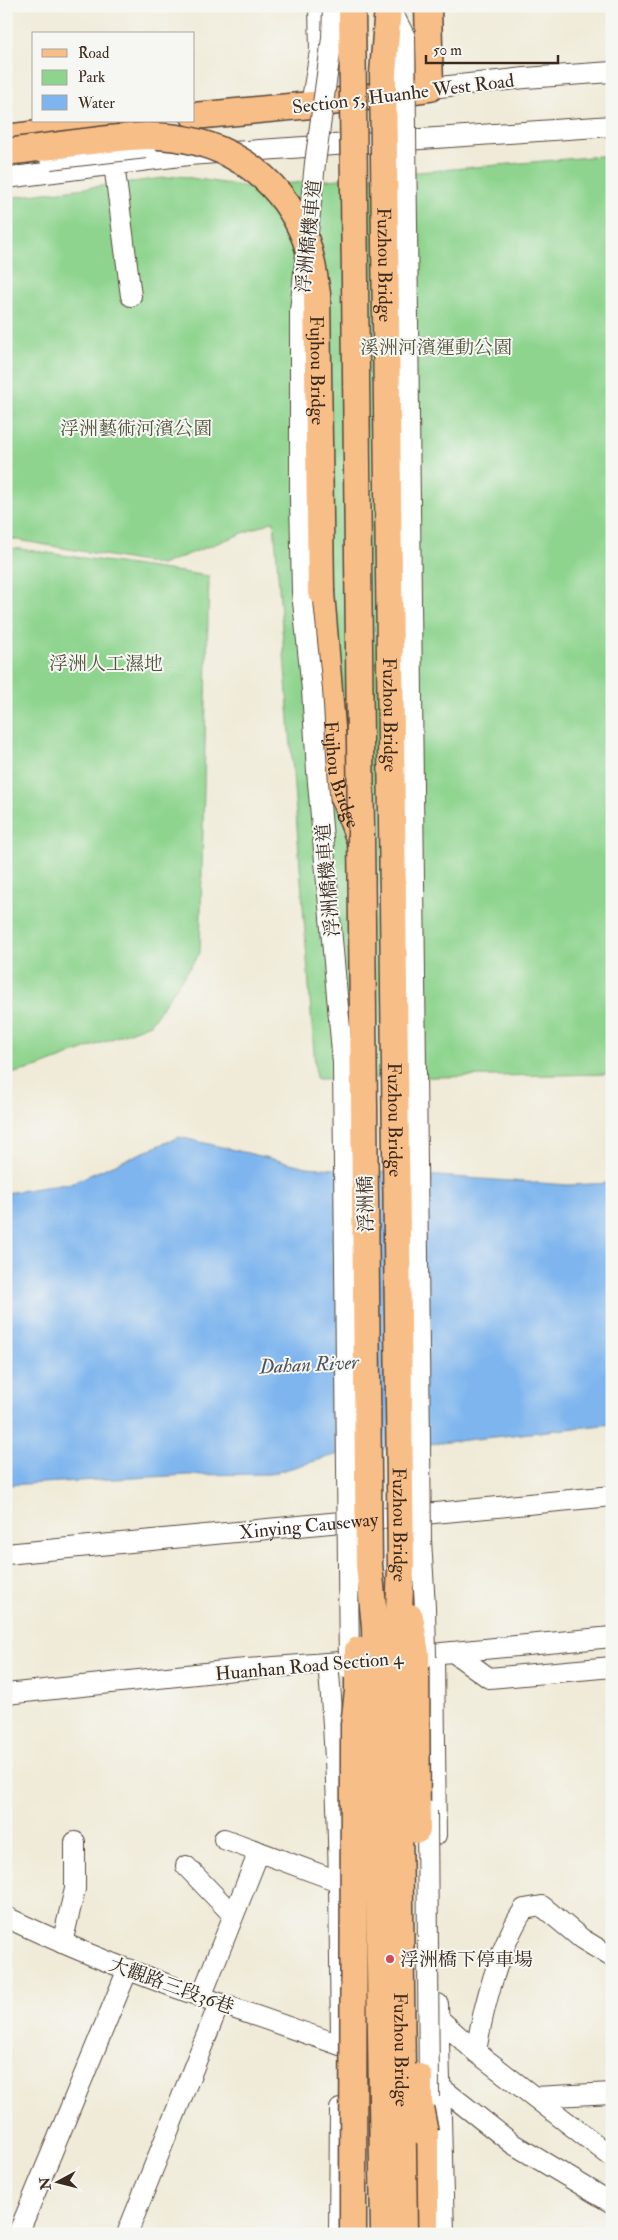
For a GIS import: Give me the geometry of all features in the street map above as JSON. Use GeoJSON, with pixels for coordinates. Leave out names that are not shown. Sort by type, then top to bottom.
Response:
{"type":"FeatureCollection","features":[{"type":"Feature","properties":{"kind":"main road","name":"Fuzhou Bridge"},"geometry":{"type":"LineString","coordinates":[[352,6],[361,842]]}},
{"type":"Feature","properties":{"kind":"main road","name":"Fuzhou Bridge"},"geometry":{"type":"LineString","coordinates":[[389,6],[384,94],[401,1566],[397,1655],[404,2234]]}},
{"type":"Feature","properties":{"kind":"main road"},"geometry":{"type":"LineString","coordinates":[[428,6],[430,88]]}},
{"type":"Feature","properties":{"kind":"main road","name":"Section 5, Huanhe West Road"},"geometry":{"type":"LineString","coordinates":[[195,116],[311,105],[430,88]]}},
{"type":"Feature","properties":{"kind":"main road"},"geometry":{"type":"LineString","coordinates":[[6,138],[137,122]]}},
{"type":"Feature","properties":{"kind":"main road","name":"Fujhou Bridge"},"geometry":{"type":"LineString","coordinates":[[6,152],[146,136],[200,141],[231,155],[257,172],[278,192],[295,216],[313,265],[316,294],[321,592],[336,778],[361,842]]}},
{"type":"Feature","properties":{"kind":"main road","name":"浮洲橋"},"geometry":{"type":"LineString","coordinates":[[361,842],[369,1566]]}},
{"type":"Feature","properties":{"kind":"main road","name":"Fuzhou Bridge"},"geometry":{"type":"LineString","coordinates":[[369,1566],[376,1628],[384,2234]]}},
{"type":"Feature","properties":{"kind":"main road"},"geometry":{"type":"LineString","coordinates":[[353,2234],[354,1725],[358,1691],[358,1627],[369,1566]]}},
{"type":"Feature","properties":{"kind":"main road"},"geometry":{"type":"LineString","coordinates":[[401,1566],[416,1654],[419,2102],[424,2133],[425,2234]]}},
{"type":"Feature","properties":{"kind":"street"},"geometry":{"type":"LineString","coordinates":[[311,105],[320,51],[319,6]]}},
{"type":"Feature","properties":{"kind":"street","name":"浮洲橋機車道"},"geometry":{"type":"LineString","coordinates":[[333,6],[332,38],[315,163],[300,312],[302,592],[343,1062],[349,1692],[354,1725]]}},
{"type":"Feature","properties":{"kind":"street"},"geometry":{"type":"LineString","coordinates":[[389,6],[404,37],[421,1540],[426,1617],[429,2102],[424,2133]]}},
{"type":"Feature","properties":{"kind":"street","name":"Section 5, Huanhe West Road"},"geometry":{"type":"LineString","coordinates":[[430,88],[525,78],[612,72]]}},
{"type":"Feature","properties":{"kind":"street"},"geometry":{"type":"LineString","coordinates":[[6,178],[188,155],[612,126]]}},
{"type":"Feature","properties":{"kind":"street"},"geometry":{"type":"LineString","coordinates":[[6,164],[143,148],[181,149],[212,158],[240,172],[261,189],[281,214],[294,238],[302,265],[308,312],[314,658],[312,690]]}},
{"type":"Feature","properties":{"kind":"street"},"geometry":{"type":"LineString","coordinates":[[114,164],[132,296]]}},
{"type":"Feature","properties":{"kind":"street","name":"Xinying Causeway"},"geometry":{"type":"LineString","coordinates":[[6,1554],[612,1496]]}},
{"type":"Feature","properties":{"kind":"street","name":"Huanhan Road Section 4"},"geometry":{"type":"LineString","coordinates":[[6,1694],[612,1637]]}},
{"type":"Feature","properties":{"kind":"street"},"geometry":{"type":"LineString","coordinates":[[444,2234],[439,2086],[436,1805],[443,1653],[489,1678],[612,1667]]}},
{"type":"Feature","properties":{"kind":"street"},"geometry":{"type":"LineString","coordinates":[[328,1663],[332,1700],[338,1881],[341,2044],[339,2234]]}},
{"type":"Feature","properties":{"kind":"street"},"geometry":{"type":"LineString","coordinates":[[336,1814],[339,1795],[361,1792],[418,1787],[436,1805]]}},
{"type":"Feature","properties":{"kind":"street"},"geometry":{"type":"LineString","coordinates":[[224,1839],[338,1881]]}},
{"type":"Feature","properties":{"kind":"street"},"geometry":{"type":"LineString","coordinates":[[62,1943],[75,1889],[75,1842]]}},
{"type":"Feature","properties":{"kind":"street"},"geometry":{"type":"LineString","coordinates":[[201,1997],[259,1852]]}},
{"type":"Feature","properties":{"kind":"street"},"geometry":{"type":"LineString","coordinates":[[186,1866],[233,1915]]}},
{"type":"Feature","properties":{"kind":"street"},"geometry":{"type":"LineString","coordinates":[[476,2052],[482,2016],[510,1935],[524,1909],[542,1906],[582,1939],[612,1957]]}},
{"type":"Feature","properties":{"kind":"street","name":"大觀路三段36巷"},"geometry":{"type":"LineString","coordinates":[[8,1925],[62,1943],[220,2004],[341,2044],[411,2070],[439,2086],[513,2144],[612,2203]]}},
{"type":"Feature","properties":{"kind":"street"},"geometry":{"type":"LineString","coordinates":[[18,2234],[128,1969]]}},
{"type":"Feature","properties":{"kind":"street"},"geometry":{"type":"LineString","coordinates":[[127,2234],[220,2004]]}},
{"type":"Feature","properties":{"kind":"street"},"geometry":{"type":"LineString","coordinates":[[438,2018],[476,2052],[612,2157]]}},
{"type":"Feature","properties":{"kind":"street"},"geometry":{"type":"LineString","coordinates":[[535,2098],[612,2093]]}},
{"type":"Feature","properties":{"kind":"green space","name":"溪洲河濱運動公園"},"geometry":{"type":"Polygon","coordinates":[[[612,155],[612,1074],[316,1079],[274,521],[161,565],[6,538],[6,198],[179,176],[248,187],[612,155]]]}},
{"type":"Feature","properties":{"kind":"green space","name":"浮洲人工濕地"},"geometry":{"type":"Polygon","coordinates":[[[6,547],[209,576],[200,953],[150,1024],[39,1067],[6,1075],[6,547]]]}},
{"type":"Feature","properties":{"kind":"water","name":"Dahan River"},"geometry":{"type":"Polygon","coordinates":[[[179,1137],[307,1167],[569,1185],[612,1183],[612,1424],[339,1454],[271,1474],[188,1475],[6,1485],[6,1193],[71,1183],[179,1137]]]}},
{"type":"Feature","properties":{"kind":"place","name":"浮洲橋下停車場"},"geometry":{"type":"Point","coordinates":[390,1959]}},
{"type":"Feature","properties":{"kind":"park label","name":"浮洲藝術河濱公園"},"geometry":{"type":"Point","coordinates":[136,428]}}]}
